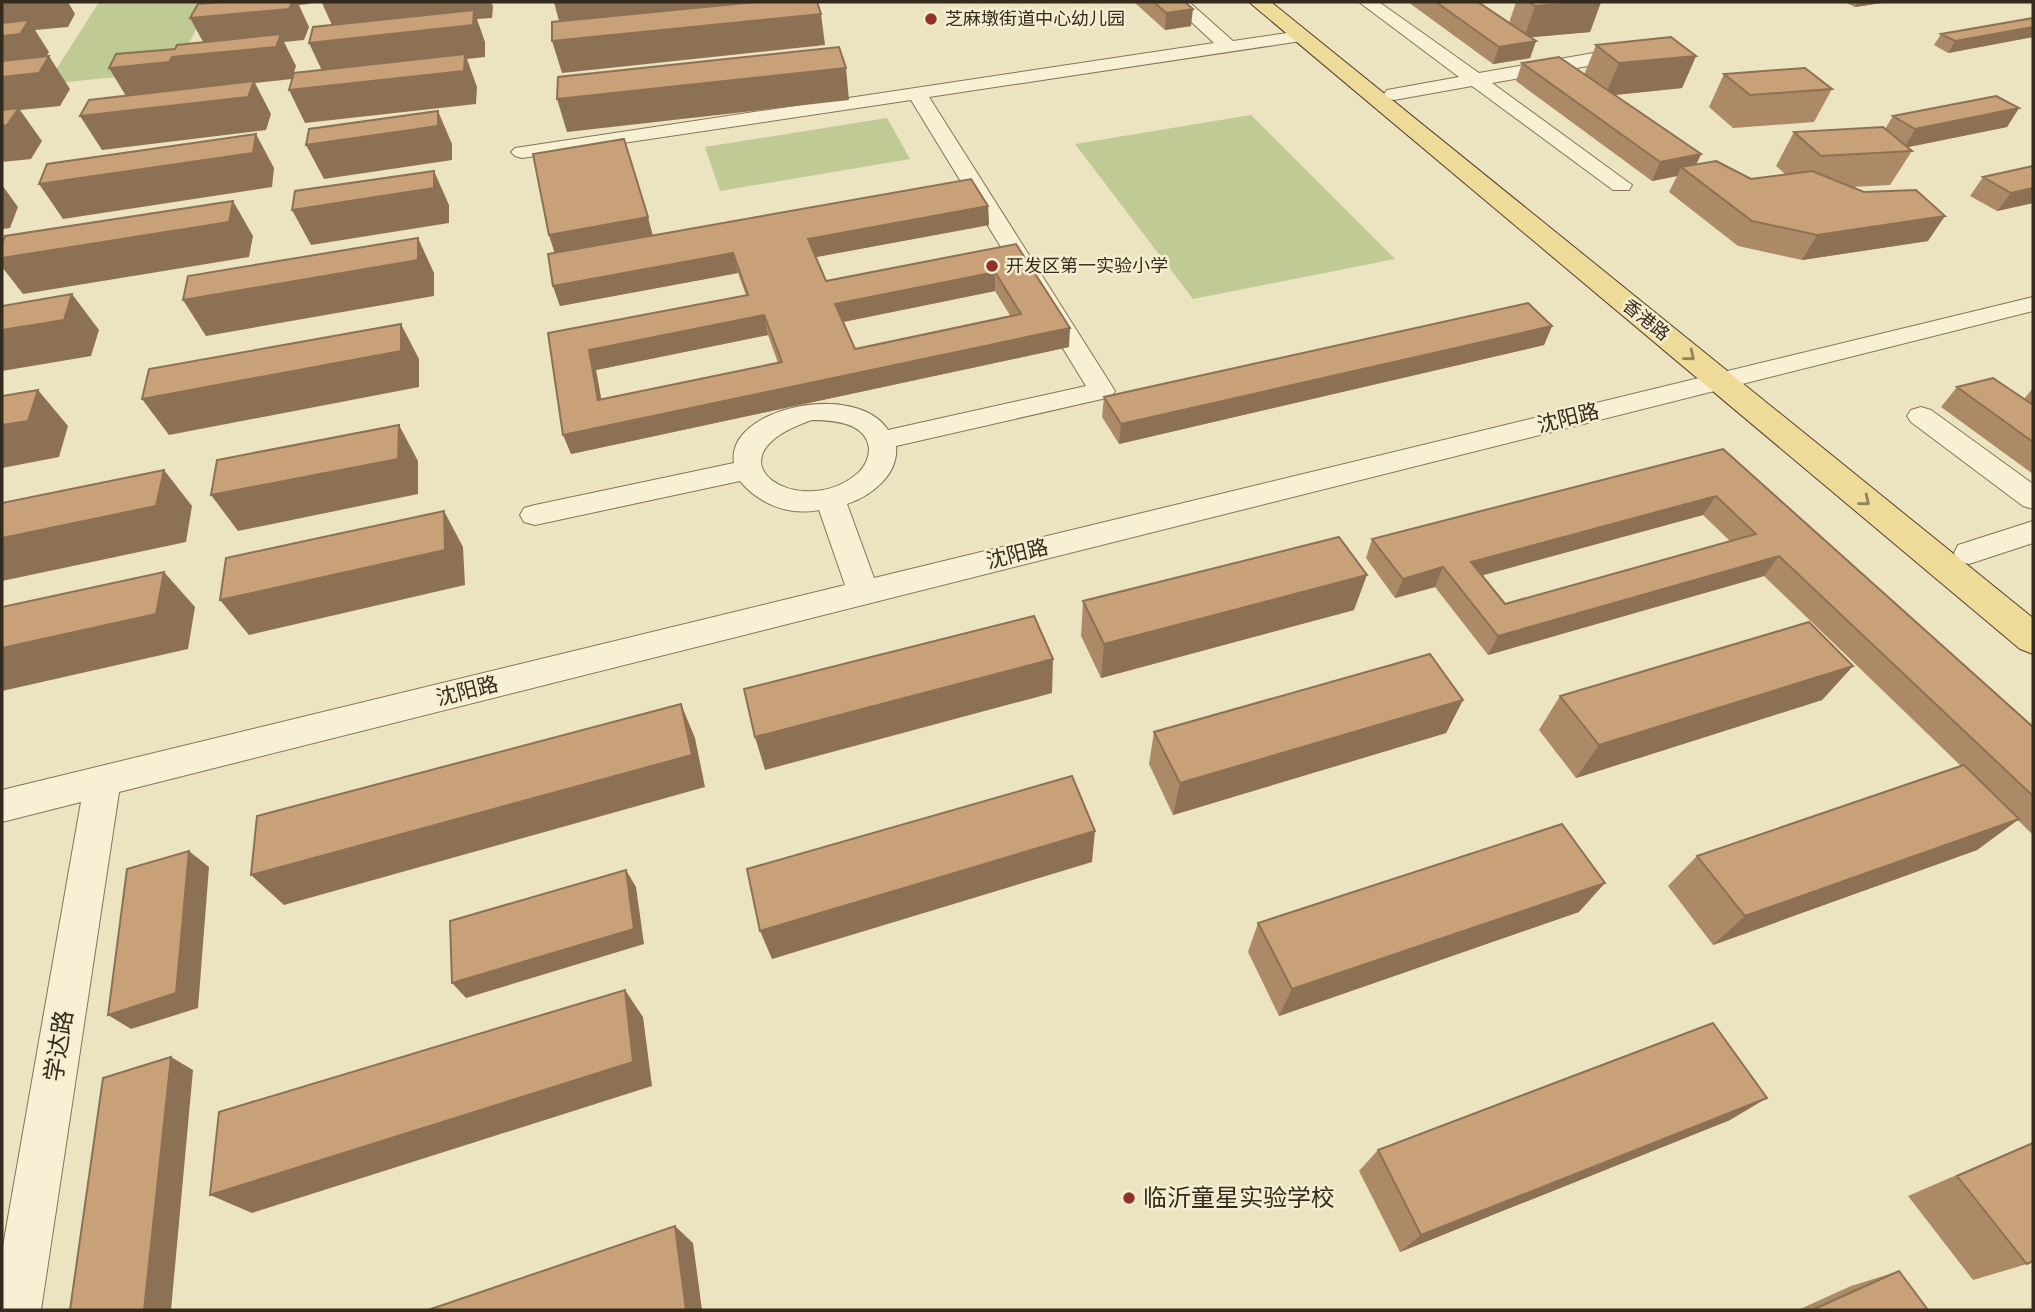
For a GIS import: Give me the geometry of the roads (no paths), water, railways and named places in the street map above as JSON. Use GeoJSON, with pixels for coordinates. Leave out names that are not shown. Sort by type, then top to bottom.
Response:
{"type":"FeatureCollection","features":[{"type":"Feature","properties":{"kind":"main road","name":"香港路"},"geometry":{"type":"LineString","coordinates":[[1259,2],[1733,378],[2012,587]]}},
{"type":"Feature","properties":{"kind":"main road","name":"香港路"},"geometry":{"type":"LineString","coordinates":[[1279,2],[1394,94],[1733,378],[2033,639]]}},
{"type":"Feature","properties":{"kind":"street"},"geometry":{"type":"LineString","coordinates":[[1179,2],[1229,47]]}},
{"type":"Feature","properties":{"kind":"street"},"geometry":{"type":"LineString","coordinates":[[1368,2],[1621,185]]}},
{"type":"Feature","properties":{"kind":"street"},"geometry":{"type":"LineString","coordinates":[[522,152],[1301,36]]}},
{"type":"Feature","properties":{"kind":"street"},"geometry":{"type":"LineString","coordinates":[[1394,94],[1605,57]]}},
{"type":"Feature","properties":{"kind":"street"},"geometry":{"type":"LineString","coordinates":[[881,440],[1101,391],[917,93]]}},
{"type":"Feature","properties":{"kind":"street","name":"沈阳路"},"geometry":{"type":"LineString","coordinates":[[2,806],[2033,304]]}},
{"type":"Feature","properties":{"kind":"street"},"geometry":{"type":"LineString","coordinates":[[829,411],[847,414],[874,429],[881,440],[883,454],[873,475],[850,492],[830,499],[793,500],[776,496],[752,481],[746,470],[748,450],[760,432],[774,422],[801,413],[829,411]]}},
{"type":"Feature","properties":{"kind":"street"},"geometry":{"type":"LineString","coordinates":[[1921,416],[2033,499]]}},
{"type":"Feature","properties":{"kind":"street"},"geometry":{"type":"LineString","coordinates":[[535,516],[746,470]]}},
{"type":"Feature","properties":{"kind":"street"},"geometry":{"type":"LineString","coordinates":[[830,499],[863,593]]}},
{"type":"Feature","properties":{"kind":"street"},"geometry":{"type":"LineString","coordinates":[[1969,553],[2033,532]]}},
{"type":"Feature","properties":{"kind":"street","name":"学达路"},"geometry":{"type":"LineString","coordinates":[[16,1310],[103,781]]}},
{"type":"Feature","properties":{"kind":"place","name":"芝麻墩街道中心幼儿园"},"geometry":{"type":"Point","coordinates":[931,19]}},
{"type":"Feature","properties":{"kind":"place","name":"开发区第一实验小学"},"geometry":{"type":"Point","coordinates":[992,266]}},
{"type":"Feature","properties":{"kind":"place","name":"临沂童星实验学校"},"geometry":{"type":"Point","coordinates":[1129,1198]}}]}
